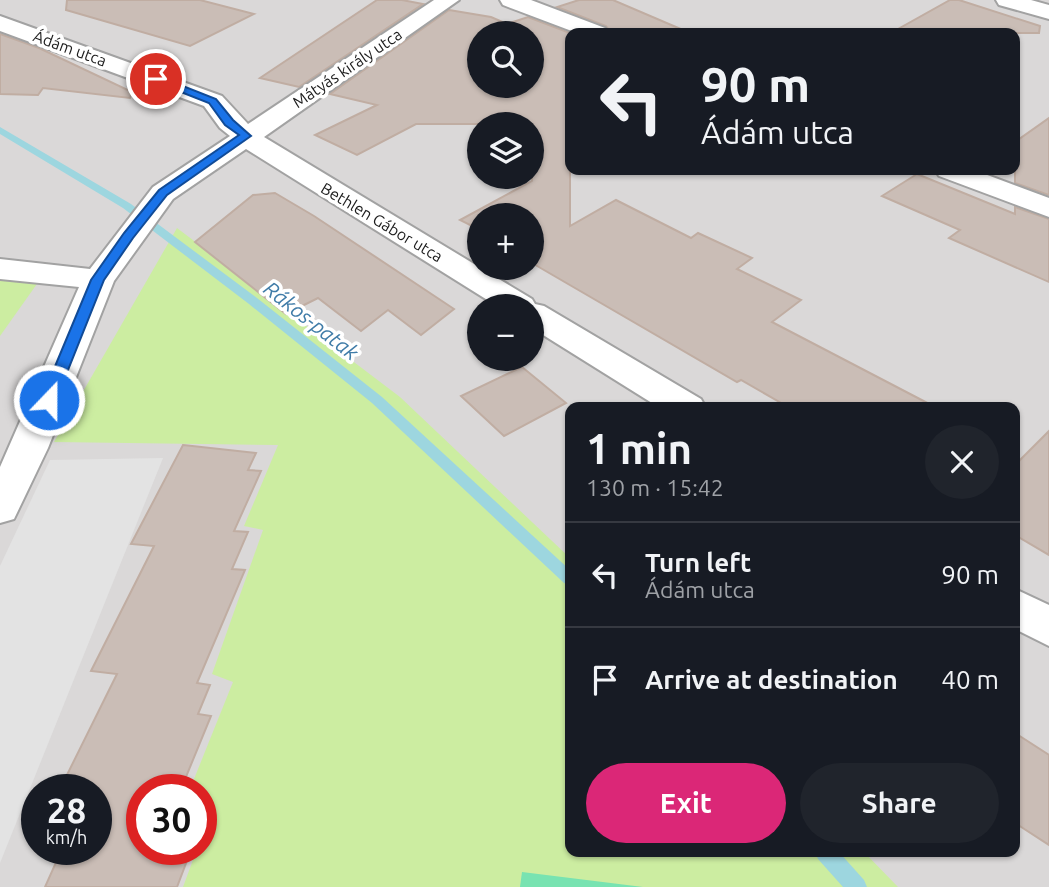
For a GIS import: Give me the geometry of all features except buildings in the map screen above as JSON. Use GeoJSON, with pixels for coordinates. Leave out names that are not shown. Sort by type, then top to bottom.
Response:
{"type":"FeatureCollection","features":[{"type":"Feature","properties":{"kind":"street","name":"Mátyás király utca"},"geometry":{"type":"LineString","coordinates":[[0,508],[29,448],[98,280],[163,193],[448,0]]}},
{"type":"Feature","properties":{"kind":"street"},"geometry":{"type":"LineString","coordinates":[[511,0],[584,28]]}},
{"type":"Feature","properties":{"kind":"street"},"geometry":{"type":"LineString","coordinates":[[1007,0],[1049,12]]}},
{"type":"Feature","properties":{"kind":"street","name":"Ádám utca"},"geometry":{"type":"LineString","coordinates":[[0,23],[213,101],[229,122],[246,136]]}},
{"type":"Feature","properties":{"kind":"street","name":"Bethlen Gábor utca"},"geometry":{"type":"LineString","coordinates":[[246,136],[268,153],[500,294]]}},
{"type":"Feature","properties":{"kind":"street"},"geometry":{"type":"LineString","coordinates":[[962,175],[1049,208]]}},
{"type":"Feature","properties":{"kind":"street"},"geometry":{"type":"LineString","coordinates":[[0,269],[98,280]]}},
{"type":"Feature","properties":{"kind":"street"},"geometry":{"type":"LineString","coordinates":[[544,320],[678,402]]}},
{"type":"Feature","properties":{"kind":"street"},"geometry":{"type":"LineString","coordinates":[[1020,610],[1049,627]]}},
{"type":"Feature","properties":{"kind":"shaded area"},"geometry":{"type":"Polygon","coordinates":[[[0,0],[1049,0],[1049,887],[0,887],[0,0]]]}},
{"type":"Feature","properties":{"kind":"shaded area"},"geometry":{"type":"Polygon","coordinates":[[[163,458],[36,774],[21,774],[21,811],[0,863],[0,566],[50,460],[163,458]]]}},
{"type":"Feature","properties":{"kind":"green space"},"geometry":{"type":"Polygon","coordinates":[[[177,228],[400,397],[565,553],[565,857],[869,857],[898,887],[183,887],[191,865],[217,865],[217,774],[196,774],[233,682],[212,674],[263,530],[244,526],[278,445],[54,442],[177,228]]]}},
{"type":"Feature","properties":{"kind":"green space"},"geometry":{"type":"Polygon","coordinates":[[[0,268],[44,274],[0,336],[0,268]]]}},
{"type":"Feature","properties":{"kind":"green space"},"geometry":{"type":"Polygon","coordinates":[[[522,872],[643,887],[520,887],[522,872]]]}},
{"type":"Feature","properties":{"kind":"waterway","name":"Rákos-patak"},"geometry":{"type":"LineString","coordinates":[[0,130],[127,206],[253,301],[377,400],[565,574]]}},
{"type":"Feature","properties":{"kind":"waterway","name":"Rákos-patak"},"geometry":{"type":"LineString","coordinates":[[830,857],[857,887]]}},
{"type":"Feature","properties":{"kind":"route"},"geometry":{"type":"LineString","coordinates":[[49,400],[98,280],[129,235],[163,193],[246,136],[229,122],[213,101],[156,79]]}}]}
